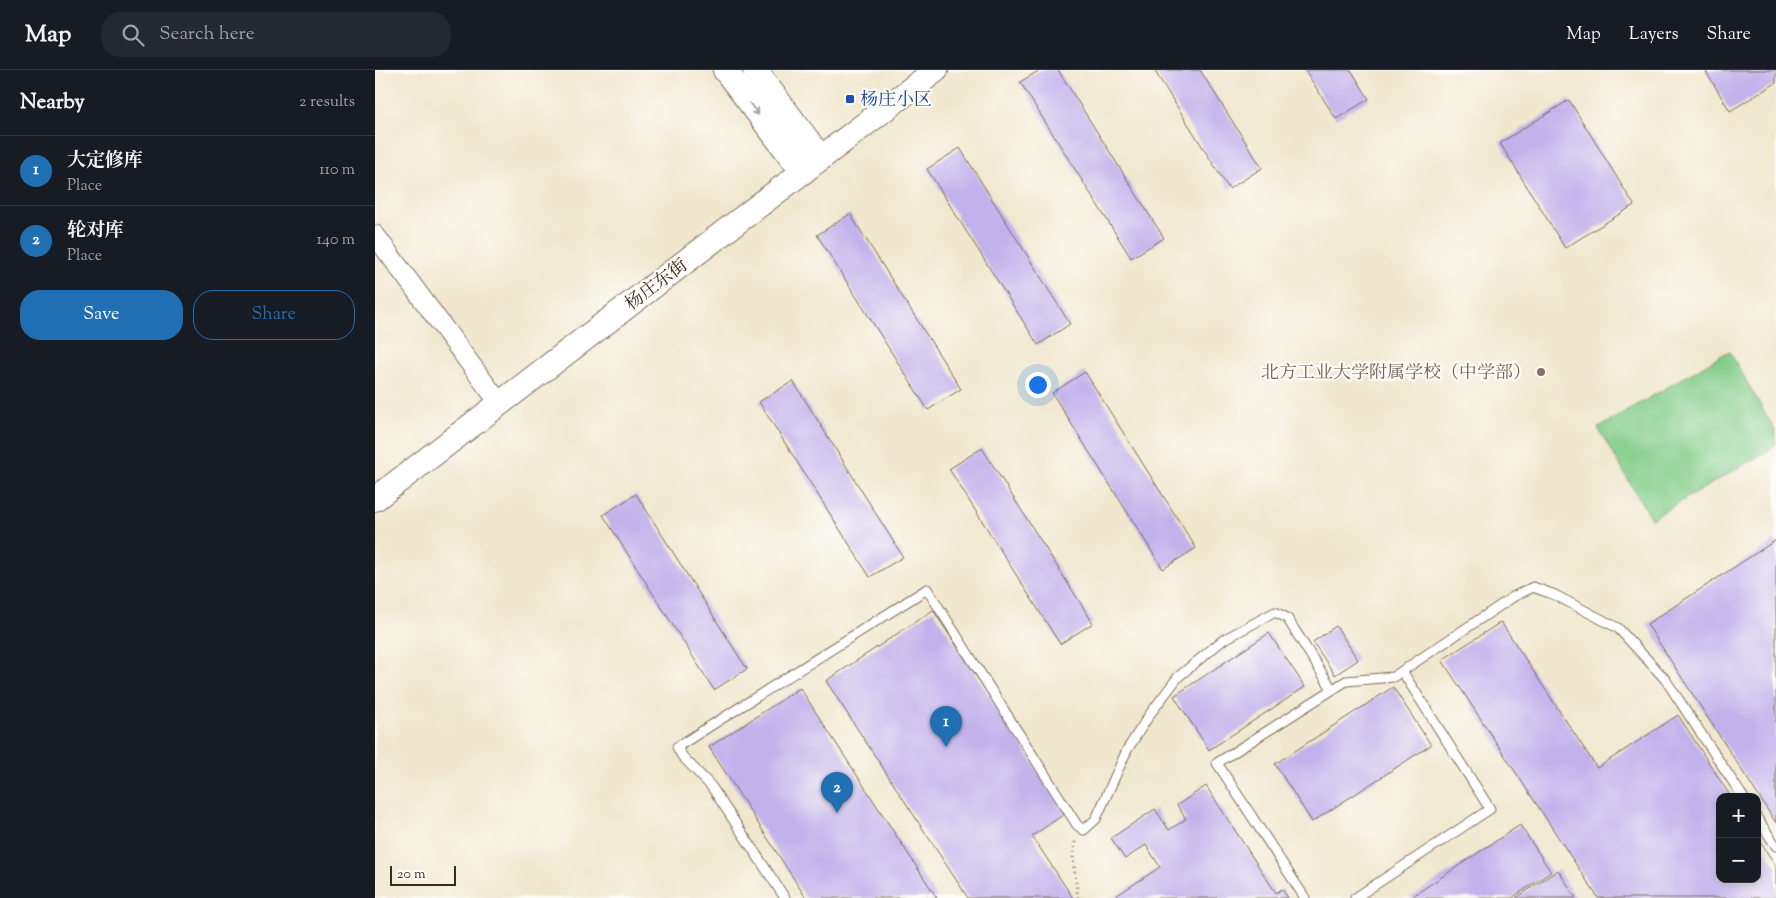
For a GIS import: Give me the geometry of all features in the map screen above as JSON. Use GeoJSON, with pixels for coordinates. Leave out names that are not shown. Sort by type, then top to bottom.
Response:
{"type":"FeatureCollection","features":[{"type":"Feature","properties":{"kind":"street"},"geometry":{"type":"LineString","coordinates":[[725,70],[812,165]]}},
{"type":"Feature","properties":{"kind":"street"},"geometry":{"type":"LineString","coordinates":[[755,70],[812,165]]}},
{"type":"Feature","properties":{"kind":"street","name":"杨庄东街"},"geometry":{"type":"LineString","coordinates":[[375,498],[936,70]]}},
{"type":"Feature","properties":{"kind":"street"},"geometry":{"type":"LineString","coordinates":[[375,235],[500,404]]}},
{"type":"Feature","properties":{"kind":"lane"},"geometry":{"type":"LineString","coordinates":[[1305,898],[1217,763],[1346,681],[1393,676],[1402,671],[1513,597],[1533,587],[1555,595],[1618,628],[1665,679],[1740,793]]}},
{"type":"Feature","properties":{"kind":"lane"},"geometry":{"type":"LineString","coordinates":[[785,898],[711,786],[682,756],[677,747],[927,589],[1077,825],[1084,830],[1096,819],[1127,750],[1150,714],[1178,677],[1223,640],[1275,612],[1287,618],[1332,690]]}},
{"type":"Feature","properties":{"kind":"lane"},"geometry":{"type":"LineString","coordinates":[[1355,898],[1490,809],[1402,671]]}},
{"type":"Feature","properties":{"kind":"lane"},"geometry":{"type":"LineString","coordinates":[[1761,824],[1776,846]]}},
{"type":"Feature","properties":{"kind":"path"},"geometry":{"type":"LineString","coordinates":[[1077,825],[1073,858],[1078,898]]}},
{"type":"Feature","properties":{"kind":"green space"},"geometry":{"type":"Polygon","coordinates":[[[1729,351],[1776,432],[1776,446],[1651,519],[1598,428],[1729,351]]]}},
{"type":"Feature","properties":{"kind":"building"},"geometry":{"type":"Polygon","coordinates":[[[1040,70],[1058,70],[1164,238],[1131,258],[1020,82],[1040,70]]]}},
{"type":"Feature","properties":{"kind":"building"},"geometry":{"type":"Polygon","coordinates":[[[1154,70],[1200,70],[1262,168],[1229,189],[1154,70]]]}},
{"type":"Feature","properties":{"kind":"building"},"geometry":{"type":"Polygon","coordinates":[[[1305,70],[1351,70],[1369,99],[1336,119],[1305,70]]]}},
{"type":"Feature","properties":{"kind":"building"},"geometry":{"type":"Polygon","coordinates":[[[1705,70],[1776,70],[1776,83],[1730,111],[1705,70]]]}},
{"type":"Feature","properties":{"kind":"building"},"geometry":{"type":"Polygon","coordinates":[[[1569,100],[1634,205],[1565,248],[1500,143],[1569,100]]]}},
{"type":"Feature","properties":{"kind":"building"},"geometry":{"type":"Polygon","coordinates":[[[960,148],[1070,324],[1038,345],[927,169],[960,148]]]}},
{"type":"Feature","properties":{"kind":"building"},"geometry":{"type":"Polygon","coordinates":[[[850,214],[961,389],[928,410],[817,235],[850,214]]]}},
{"type":"Feature","properties":{"kind":"building"},"geometry":{"type":"Polygon","coordinates":[[[1085,372],[1196,548],[1163,569],[1052,393],[1085,372]]]}},
{"type":"Feature","properties":{"kind":"building"},"geometry":{"type":"Polygon","coordinates":[[[793,381],[903,557],[870,577],[759,402],[793,381]]]}},
{"type":"Feature","properties":{"kind":"building"},"geometry":{"type":"Polygon","coordinates":[[[982,448],[1093,623],[1060,644],[949,469],[982,448]]]}},
{"type":"Feature","properties":{"kind":"building"},"geometry":{"type":"Polygon","coordinates":[[[636,494],[747,669],[714,690],[603,515],[636,494]]]}},
{"type":"Feature","properties":{"kind":"building"},"geometry":{"type":"Polygon","coordinates":[[[1776,540],[1776,823],[1761,800],[1761,793],[1757,793],[1647,624],[1776,540]]]}},
{"type":"Feature","properties":{"kind":"building"},"geometry":{"type":"Polygon","coordinates":[[[933,610],[1066,813],[1032,836],[1073,898],[968,898],[826,681],[933,610]]]}},
{"type":"Feature","properties":{"kind":"building"},"geometry":{"type":"Polygon","coordinates":[[[1501,622],[1597,768],[1678,715],[1728,793],[1716,793],[1716,883],[1761,883],[1761,843],[1776,866],[1776,898],[1598,898],[1442,660],[1501,622]]]}},
{"type":"Feature","properties":{"kind":"building"},"geometry":{"type":"Polygon","coordinates":[[[1336,626],[1358,660],[1335,675],[1313,642],[1336,626]]]}},
{"type":"Feature","properties":{"kind":"building"},"geometry":{"type":"Polygon","coordinates":[[[1269,633],[1305,687],[1209,750],[1174,696],[1269,633]]]}},
{"type":"Feature","properties":{"kind":"building"},"geometry":{"type":"Polygon","coordinates":[[[1393,687],[1431,745],[1312,822],[1275,764],[1393,687]]]}},
{"type":"Feature","properties":{"kind":"building"},"geometry":{"type":"Polygon","coordinates":[[[800,688],[937,898],[806,898],[709,747],[800,688]]]}},
{"type":"Feature","properties":{"kind":"building"},"geometry":{"type":"Polygon","coordinates":[[[1206,786],[1276,893],[1282,889],[1288,898],[1113,898],[1160,867],[1146,845],[1125,859],[1111,838],[1155,809],[1169,830],[1186,819],[1177,805],[1206,786]]]}},
{"type":"Feature","properties":{"kind":"building"},"geometry":{"type":"Polygon","coordinates":[[[1520,825],[1551,872],[1512,898],[1410,898],[1520,825]]]}},
{"type":"Feature","properties":{"kind":"building"},"geometry":{"type":"Polygon","coordinates":[[[1558,870],[1576,898],[1516,898],[1558,870]]]}},
{"type":"Feature","properties":{"kind":"place","name":"杨庄小区"},"geometry":{"type":"Point","coordinates":[850,99]}},
{"type":"Feature","properties":{"kind":"place","name":"北方工业大学附属学校（中学部）"},"geometry":{"type":"Point","coordinates":[1541,372]}},
{"type":"Feature","properties":{"kind":"place","name":"大定修库"},"geometry":{"type":"Point","coordinates":[946,747]}},
{"type":"Feature","properties":{"kind":"place","name":"轮对库"},"geometry":{"type":"Point","coordinates":[837,813]}}]}
